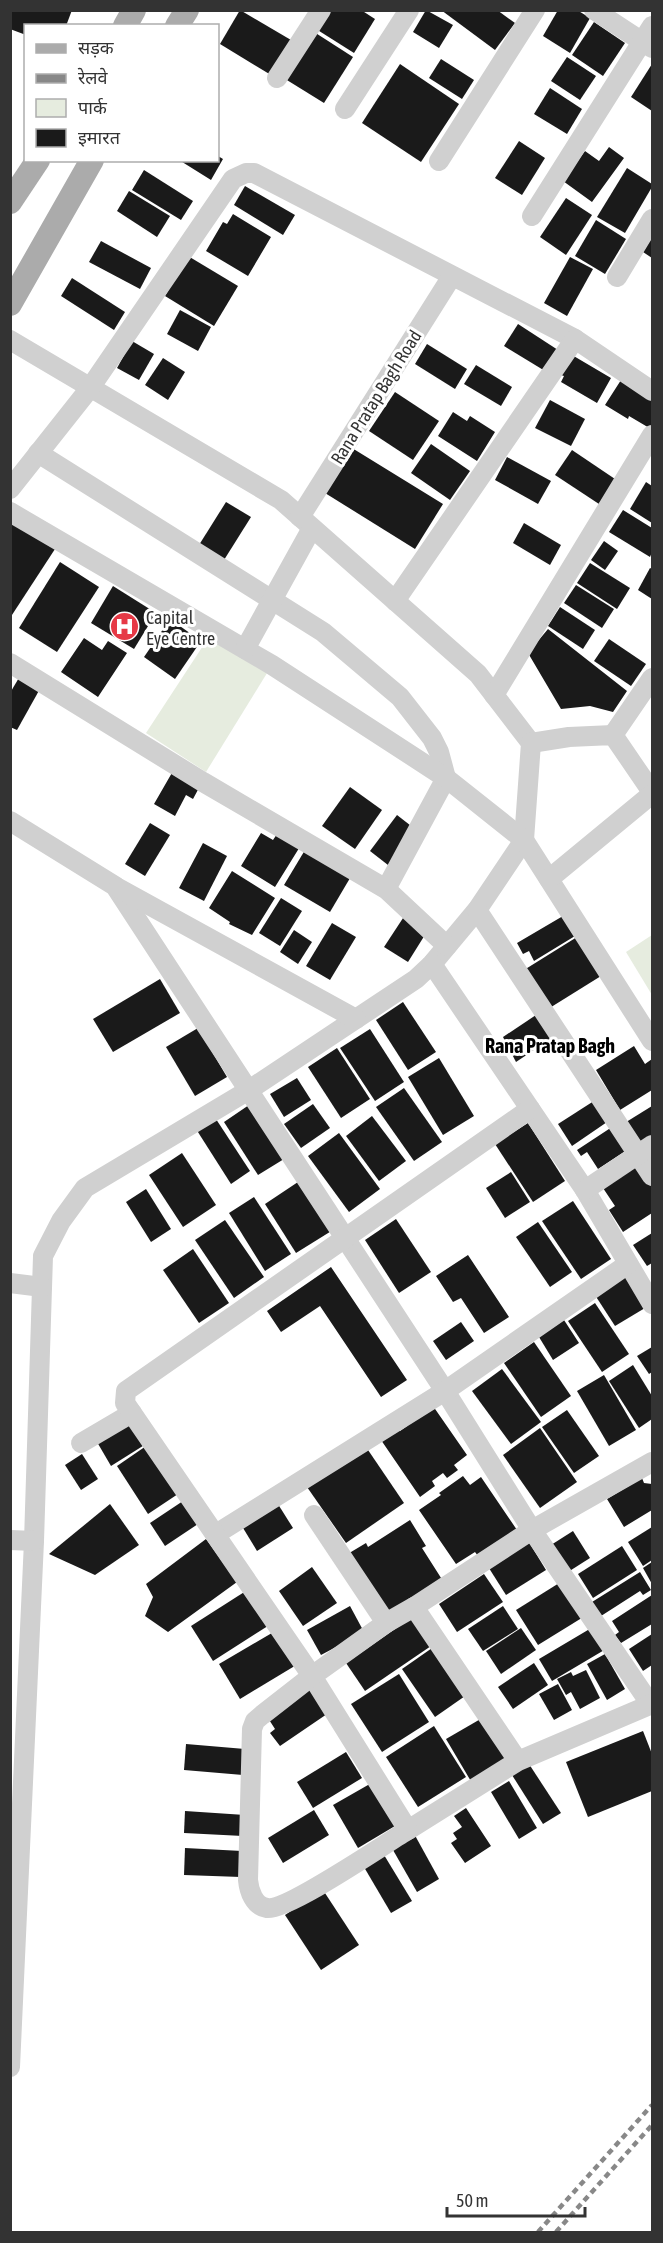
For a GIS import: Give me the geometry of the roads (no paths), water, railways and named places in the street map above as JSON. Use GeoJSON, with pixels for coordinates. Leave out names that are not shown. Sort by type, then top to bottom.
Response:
{"type":"FeatureCollection","features":[{"type":"Feature","properties":{"kind":"main road"},"geometry":{"type":"LineString","coordinates":[[126,24],[134,10]]}},
{"type":"Feature","properties":{"kind":"main road"},"geometry":{"type":"LineString","coordinates":[[178,24],[187,10]]}},
{"type":"Feature","properties":{"kind":"main road"},"geometry":{"type":"LineString","coordinates":[[10,202],[37,162]]}},
{"type":"Feature","properties":{"kind":"main road"},"geometry":{"type":"LineString","coordinates":[[10,303],[91,162]]}},
{"type":"Feature","properties":{"kind":"street"},"geometry":{"type":"LineString","coordinates":[[277,78],[321,10]]}},
{"type":"Feature","properties":{"kind":"street"},"geometry":{"type":"LineString","coordinates":[[345,109],[410,10]]}},
{"type":"Feature","properties":{"kind":"street"},"geometry":{"type":"LineString","coordinates":[[439,161],[535,10]]}},
{"type":"Feature","properties":{"kind":"street"},"geometry":{"type":"LineString","coordinates":[[532,216],[649,39],[594,10]]}},
{"type":"Feature","properties":{"kind":"street"},"geometry":{"type":"LineString","coordinates":[[10,489],[90,388],[233,179],[246,173],[254,173],[575,339],[652,391]]}},
{"type":"Feature","properties":{"kind":"street"},"geometry":{"type":"LineString","coordinates":[[617,277],[652,219]]}},
{"type":"Feature","properties":{"kind":"street","name":"Rana Pratap Bagh Road"},"geometry":{"type":"LineString","coordinates":[[245,649],[272,600],[306,523],[452,276]]}},
{"type":"Feature","properties":{"kind":"street"},"geometry":{"type":"LineString","coordinates":[[395,601],[575,339]]}},
{"type":"Feature","properties":{"kind":"street"},"geometry":{"type":"LineString","coordinates":[[10,340],[281,500],[478,674],[531,743],[524,840],[477,910],[432,964],[416,979],[249,1090],[85,1188],[61,1221],[43,1256],[34,1541],[20,1658],[10,2067]]}},
{"type":"Feature","properties":{"kind":"street"},"geometry":{"type":"LineString","coordinates":[[494,695],[652,435]]}},
{"type":"Feature","properties":{"kind":"street"},"geometry":{"type":"LineString","coordinates":[[38,453],[323,632],[400,698],[432,738],[439,752],[446,778],[386,889]]}},
{"type":"Feature","properties":{"kind":"street"},"geometry":{"type":"LineString","coordinates":[[10,512],[214,629],[446,778],[524,840],[652,1041]]}},
{"type":"Feature","properties":{"kind":"street"},"geometry":{"type":"LineString","coordinates":[[10,663],[203,782],[386,889],[447,946]]}},
{"type":"Feature","properties":{"kind":"street"},"geometry":{"type":"LineString","coordinates":[[613,735],[652,678]]}},
{"type":"Feature","properties":{"kind":"street"},"geometry":{"type":"LineString","coordinates":[[531,743],[569,737],[613,735]]}},
{"type":"Feature","properties":{"kind":"street"},"geometry":{"type":"LineString","coordinates":[[549,879],[652,793],[613,735]]}},
{"type":"Feature","properties":{"kind":"street"},"geometry":{"type":"LineString","coordinates":[[10,821],[115,886],[356,1019]]}},
{"type":"Feature","properties":{"kind":"street"},"geometry":{"type":"LineString","coordinates":[[115,886],[445,1391],[532,1530],[652,1705],[518,1761],[301,1896],[277,1907],[266,1908],[257,1902],[249,1893],[248,1880],[252,1729],[255,1721],[312,1676],[386,1623],[532,1530],[652,1461]]}},
{"type":"Feature","properties":{"kind":"street"},"geometry":{"type":"LineString","coordinates":[[477,910],[646,1150],[652,1176]]}},
{"type":"Feature","properties":{"kind":"street"},"geometry":{"type":"LineString","coordinates":[[432,964],[585,1190],[652,1304]]}},
{"type":"Feature","properties":{"kind":"street"},"geometry":{"type":"LineString","coordinates":[[408,1830],[312,1676],[125,1403],[126,1391],[530,1109]]}},
{"type":"Feature","properties":{"kind":"street"},"geometry":{"type":"LineString","coordinates":[[585,1190],[646,1150]]}},
{"type":"Feature","properties":{"kind":"street"},"geometry":{"type":"LineString","coordinates":[[216,1534],[445,1391],[628,1264]]}},
{"type":"Feature","properties":{"kind":"street"},"geometry":{"type":"LineString","coordinates":[[10,1283],[42,1287]]}},
{"type":"Feature","properties":{"kind":"street"},"geometry":{"type":"LineString","coordinates":[[81,1443],[132,1413]]}},
{"type":"Feature","properties":{"kind":"street"},"geometry":{"type":"LineString","coordinates":[[314,1515],[386,1623]]}},
{"type":"Feature","properties":{"kind":"street"},"geometry":{"type":"LineString","coordinates":[[10,1540],[34,1541]]}},
{"type":"Feature","properties":{"kind":"street"},"geometry":{"type":"LineString","coordinates":[[414,1607],[518,1761]]}},
{"type":"Feature","properties":{"kind":"railway"},"geometry":{"type":"LineString","coordinates":[[538,2232],[652,2105]]}},
{"type":"Feature","properties":{"kind":"railway"},"geometry":{"type":"LineString","coordinates":[[556,2232],[652,2125]]}},
{"type":"Feature","properties":{"kind":"place","name":"Capital Eye Centre"},"geometry":{"type":"Point","coordinates":[125,627]}},
{"type":"Feature","properties":{"kind":"district","name":"Rana Pratap Bagh"},"geometry":{"type":"Point","coordinates":[550,1045]}}]}
